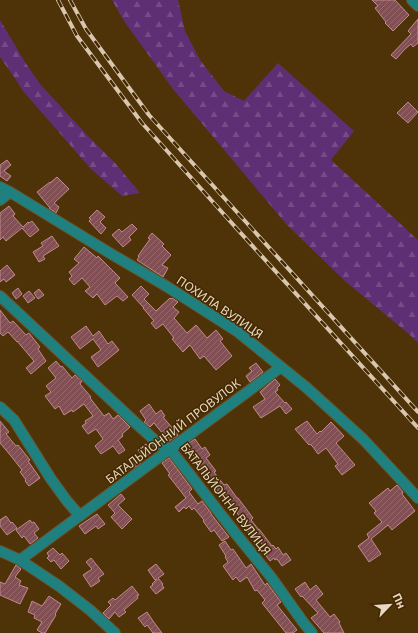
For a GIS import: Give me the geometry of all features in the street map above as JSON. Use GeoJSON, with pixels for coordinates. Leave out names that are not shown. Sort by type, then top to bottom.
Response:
{"type":"FeatureCollection","features":[{"type":"Feature","properties":{"kind":"street"},"geometry":{"type":"LineString","coordinates":[[412,0],[418,6]]}},
{"type":"Feature","properties":{"kind":"street","name":"ПОХИЛА ВУЛИЦЯ"},"geometry":{"type":"LineString","coordinates":[[0,187],[166,286],[238,332],[307,388],[363,439],[418,498]]}},
{"type":"Feature","properties":{"kind":"street"},"geometry":{"type":"LineString","coordinates":[[0,200],[10,192]]}},
{"type":"Feature","properties":{"kind":"street","name":"БАТАЛЬЙОННА ВУЛИЦЯ"},"geometry":{"type":"LineString","coordinates":[[0,296],[139,426],[158,443],[170,449],[271,577],[312,633]]}},
{"type":"Feature","properties":{"kind":"street","name":"БАТАЛЬЙОННИЙ ПРОВУЛОК"},"geometry":{"type":"LineString","coordinates":[[20,560],[281,367]]}},
{"type":"Feature","properties":{"kind":"street"},"geometry":{"type":"LineString","coordinates":[[0,407],[14,420],[51,479],[80,516]]}},
{"type":"Feature","properties":{"kind":"street"},"geometry":{"type":"LineString","coordinates":[[0,551],[20,560],[60,586],[90,610],[115,633]]}},
{"type":"Feature","properties":{"kind":"green space"},"geometry":{"type":"Polygon","coordinates":[[[112,0],[178,0],[185,31],[200,60],[224,91],[244,101],[278,63],[354,131],[331,160],[418,240],[418,343],[345,281],[287,225],[173,89],[124,21],[112,0]]]}},
{"type":"Feature","properties":{"kind":"green space"},"geometry":{"type":"Polygon","coordinates":[[[0,20],[40,84],[116,164],[140,193],[122,196],[91,169],[23,91],[0,57],[0,20]]]}},
{"type":"Feature","properties":{"kind":"building"},"geometry":{"type":"Polygon","coordinates":[[[372,0],[395,0],[409,15],[393,31],[385,23],[386,22],[375,8],[378,6],[372,0]]]}},
{"type":"Feature","properties":{"kind":"building"},"geometry":{"type":"Polygon","coordinates":[[[418,19],[418,43],[413,47],[411,44],[396,59],[391,55],[411,34],[408,31],[418,19]]]}},
{"type":"Feature","properties":{"kind":"building"},"geometry":{"type":"Polygon","coordinates":[[[408,102],[418,112],[408,123],[397,113],[408,102]]]}},
{"type":"Feature","properties":{"kind":"building"},"geometry":{"type":"Polygon","coordinates":[[[7,160],[11,165],[4,171],[11,176],[7,181],[0,176],[0,165],[7,160]]]}},
{"type":"Feature","properties":{"kind":"building"},"geometry":{"type":"Polygon","coordinates":[[[57,177],[69,189],[54,203],[59,207],[56,213],[49,208],[37,192],[57,177]]]}},
{"type":"Feature","properties":{"kind":"building"},"geometry":{"type":"Polygon","coordinates":[[[9,206],[15,214],[13,216],[23,227],[28,222],[29,223],[32,221],[39,230],[30,237],[22,228],[6,241],[3,237],[0,240],[0,213],[9,206]]]}},
{"type":"Feature","properties":{"kind":"building"},"geometry":{"type":"Polygon","coordinates":[[[97,210],[105,217],[100,222],[106,228],[101,234],[89,221],[91,219],[89,218],[97,210]]]}},
{"type":"Feature","properties":{"kind":"building"},"geometry":{"type":"Polygon","coordinates":[[[132,224],[137,229],[129,237],[131,240],[123,247],[112,235],[119,229],[122,232],[132,224]]]}},
{"type":"Feature","properties":{"kind":"building"},"geometry":{"type":"Polygon","coordinates":[[[152,233],[164,244],[162,246],[171,255],[162,265],[168,268],[163,277],[137,260],[152,233]]]}},
{"type":"Feature","properties":{"kind":"building"},"geometry":{"type":"Polygon","coordinates":[[[52,236],[59,246],[43,256],[45,259],[39,262],[33,252],[43,246],[41,243],[52,236]]]}},
{"type":"Feature","properties":{"kind":"building"},"geometry":{"type":"Polygon","coordinates":[[[84,247],[97,258],[98,256],[120,278],[115,283],[128,297],[123,301],[117,296],[105,305],[97,294],[93,298],[85,291],[90,287],[82,278],[74,285],[69,279],[72,276],[69,272],[79,263],[74,259],[84,247]]]}},
{"type":"Feature","properties":{"kind":"building"},"geometry":{"type":"Polygon","coordinates":[[[7,265],[15,275],[6,282],[4,279],[0,282],[0,271],[7,265]]]}},
{"type":"Feature","properties":{"kind":"building"},"geometry":{"type":"Polygon","coordinates":[[[141,286],[149,294],[144,299],[156,311],[170,298],[178,302],[173,307],[179,312],[174,318],[187,333],[196,325],[207,338],[216,330],[223,339],[220,341],[232,356],[216,370],[204,356],[200,359],[190,345],[183,352],[172,339],[174,338],[163,324],[156,329],[151,323],[154,321],[132,295],[141,286]]]}},
{"type":"Feature","properties":{"kind":"building"},"geometry":{"type":"Polygon","coordinates":[[[18,288],[22,294],[16,299],[12,293],[18,288]]]}},
{"type":"Feature","properties":{"kind":"building"},"geometry":{"type":"Polygon","coordinates":[[[39,289],[44,295],[38,299],[34,293],[39,289]]]}},
{"type":"Feature","properties":{"kind":"building"},"geometry":{"type":"Polygon","coordinates":[[[29,291],[35,298],[28,303],[23,296],[29,291]]]}},
{"type":"Feature","properties":{"kind":"building"},"geometry":{"type":"Polygon","coordinates":[[[0,310],[10,323],[13,321],[26,335],[29,333],[40,347],[38,349],[46,361],[31,374],[26,368],[34,361],[8,332],[3,336],[0,333],[0,310]]]}},
{"type":"Feature","properties":{"kind":"building"},"geometry":{"type":"Polygon","coordinates":[[[86,326],[93,336],[99,331],[108,344],[112,341],[119,350],[98,367],[91,357],[101,350],[93,339],[80,349],[71,337],[86,326]]]}},
{"type":"Feature","properties":{"kind":"building"},"geometry":{"type":"Polygon","coordinates":[[[56,361],[72,378],[75,375],[82,381],[80,384],[104,416],[109,413],[113,419],[118,415],[130,427],[118,440],[125,450],[119,454],[113,446],[101,454],[95,446],[103,439],[96,429],[88,434],[82,426],[86,423],[85,421],[93,416],[84,404],[73,412],[72,410],[64,415],[59,406],[55,409],[45,396],[51,392],[46,386],[56,378],[48,368],[56,361]]]}},
{"type":"Feature","properties":{"kind":"building"},"geometry":{"type":"Polygon","coordinates":[[[256,363],[263,372],[250,382],[246,376],[252,371],[249,368],[256,363]]]}},
{"type":"Feature","properties":{"kind":"building"},"geometry":{"type":"Polygon","coordinates":[[[275,379],[280,385],[277,388],[278,390],[275,392],[292,409],[286,414],[280,406],[261,418],[253,407],[265,399],[260,392],[275,379]]]}},
{"type":"Feature","properties":{"kind":"building"},"geometry":{"type":"Polygon","coordinates":[[[149,404],[156,414],[161,410],[165,416],[163,417],[178,435],[169,441],[154,423],[150,427],[144,422],[146,420],[140,411],[149,404]]]}},
{"type":"Feature","properties":{"kind":"building"},"geometry":{"type":"Polygon","coordinates":[[[0,421],[9,432],[6,434],[16,446],[18,445],[30,460],[28,461],[40,478],[29,486],[20,472],[22,470],[0,443],[0,421]]]}},
{"type":"Feature","properties":{"kind":"building"},"geometry":{"type":"Polygon","coordinates":[[[307,421],[317,434],[331,422],[344,436],[336,443],[355,465],[342,475],[335,466],[338,464],[326,448],[318,454],[295,429],[307,421]]]}},
{"type":"Feature","properties":{"kind":"building"},"geometry":{"type":"Polygon","coordinates":[[[195,439],[202,449],[205,447],[210,455],[206,458],[216,471],[214,472],[224,485],[227,484],[238,498],[253,518],[251,520],[272,546],[273,545],[276,549],[278,547],[283,555],[286,553],[291,560],[282,566],[277,559],[275,560],[274,558],[270,561],[263,552],[266,550],[256,535],[252,538],[228,500],[226,502],[197,464],[199,463],[186,445],[195,439]]]}},
{"type":"Feature","properties":{"kind":"building"},"geometry":{"type":"Polygon","coordinates":[[[146,444],[152,452],[144,458],[138,450],[146,444]]]}},
{"type":"Feature","properties":{"kind":"building"},"geometry":{"type":"Polygon","coordinates":[[[169,458],[192,489],[189,492],[198,504],[202,501],[229,537],[222,541],[214,530],[211,532],[203,521],[204,520],[194,508],[192,510],[189,506],[186,509],[184,507],[179,512],[175,507],[186,498],[168,475],[170,474],[162,463],[169,458]]]}},
{"type":"Feature","properties":{"kind":"building"},"geometry":{"type":"Polygon","coordinates":[[[138,459],[141,463],[133,469],[130,465],[138,459]]]}},
{"type":"Feature","properties":{"kind":"building"},"geometry":{"type":"Polygon","coordinates":[[[397,485],[415,511],[392,530],[388,525],[371,539],[381,554],[369,562],[358,546],[369,538],[367,534],[382,522],[374,513],[376,511],[369,503],[388,488],[390,491],[397,485]]]}},
{"type":"Feature","properties":{"kind":"building"},"geometry":{"type":"Polygon","coordinates":[[[121,494],[125,499],[118,505],[132,519],[122,529],[111,517],[115,513],[108,505],[121,494]]]}},
{"type":"Feature","properties":{"kind":"building"},"geometry":{"type":"Polygon","coordinates":[[[97,514],[105,524],[98,529],[96,526],[85,534],[79,526],[97,514]]]}},
{"type":"Feature","properties":{"kind":"building"},"geometry":{"type":"Polygon","coordinates":[[[6,516],[17,528],[7,535],[0,526],[0,520],[6,516]]]}},
{"type":"Feature","properties":{"kind":"building"},"geometry":{"type":"Polygon","coordinates":[[[30,520],[32,523],[34,522],[39,529],[34,533],[38,538],[30,544],[24,536],[22,538],[16,530],[30,520]]]}},
{"type":"Feature","properties":{"kind":"building"},"geometry":{"type":"Polygon","coordinates":[[[225,541],[231,550],[233,549],[246,568],[251,564],[265,585],[267,583],[281,602],[277,605],[297,630],[293,633],[286,633],[262,603],[265,600],[257,590],[255,591],[247,577],[240,582],[236,577],[233,580],[223,566],[228,562],[219,545],[225,541]]]}},
{"type":"Feature","properties":{"kind":"building"},"geometry":{"type":"Polygon","coordinates":[[[53,548],[60,555],[62,553],[69,561],[61,569],[54,560],[51,562],[47,558],[49,556],[47,553],[53,548]]]}},
{"type":"Feature","properties":{"kind":"building"},"geometry":{"type":"Polygon","coordinates":[[[91,558],[104,574],[98,578],[100,581],[91,587],[83,575],[92,569],[86,562],[91,558]]]}},
{"type":"Feature","properties":{"kind":"building"},"geometry":{"type":"Polygon","coordinates":[[[156,564],[164,574],[158,578],[163,584],[162,585],[164,588],[156,594],[150,587],[157,579],[155,580],[148,570],[156,564]]]}},
{"type":"Feature","properties":{"kind":"building"},"geometry":{"type":"Polygon","coordinates":[[[16,565],[21,569],[15,577],[21,581],[19,585],[28,588],[20,604],[0,595],[0,582],[5,584],[16,565]]]}},
{"type":"Feature","properties":{"kind":"building"},"geometry":{"type":"Polygon","coordinates":[[[305,582],[310,590],[316,585],[323,594],[316,600],[330,617],[334,614],[340,622],[339,623],[344,633],[324,633],[311,618],[318,613],[302,596],[301,597],[295,589],[305,582]]]}},
{"type":"Feature","properties":{"kind":"building"},"geometry":{"type":"Polygon","coordinates":[[[132,586],[139,595],[137,596],[138,598],[124,610],[126,612],[119,617],[115,612],[109,619],[103,613],[111,605],[108,602],[113,598],[115,600],[132,586]]]}},
{"type":"Feature","properties":{"kind":"building"},"geometry":{"type":"Polygon","coordinates":[[[49,596],[61,604],[45,633],[42,633],[37,630],[42,622],[34,618],[35,615],[28,612],[32,601],[42,606],[49,596]]]}},
{"type":"Feature","properties":{"kind":"building"},"geometry":{"type":"Polygon","coordinates":[[[147,612],[162,633],[153,633],[147,625],[145,627],[138,618],[147,612]]]}},
{"type":"Feature","properties":{"kind":"railway"},"geometry":{"type":"LineString","coordinates":[[58,0],[77,36],[142,123],[418,428]]}},
{"type":"Feature","properties":{"kind":"railway"},"geometry":{"type":"LineString","coordinates":[[70,0],[86,29],[149,115],[418,412]]}}]}
